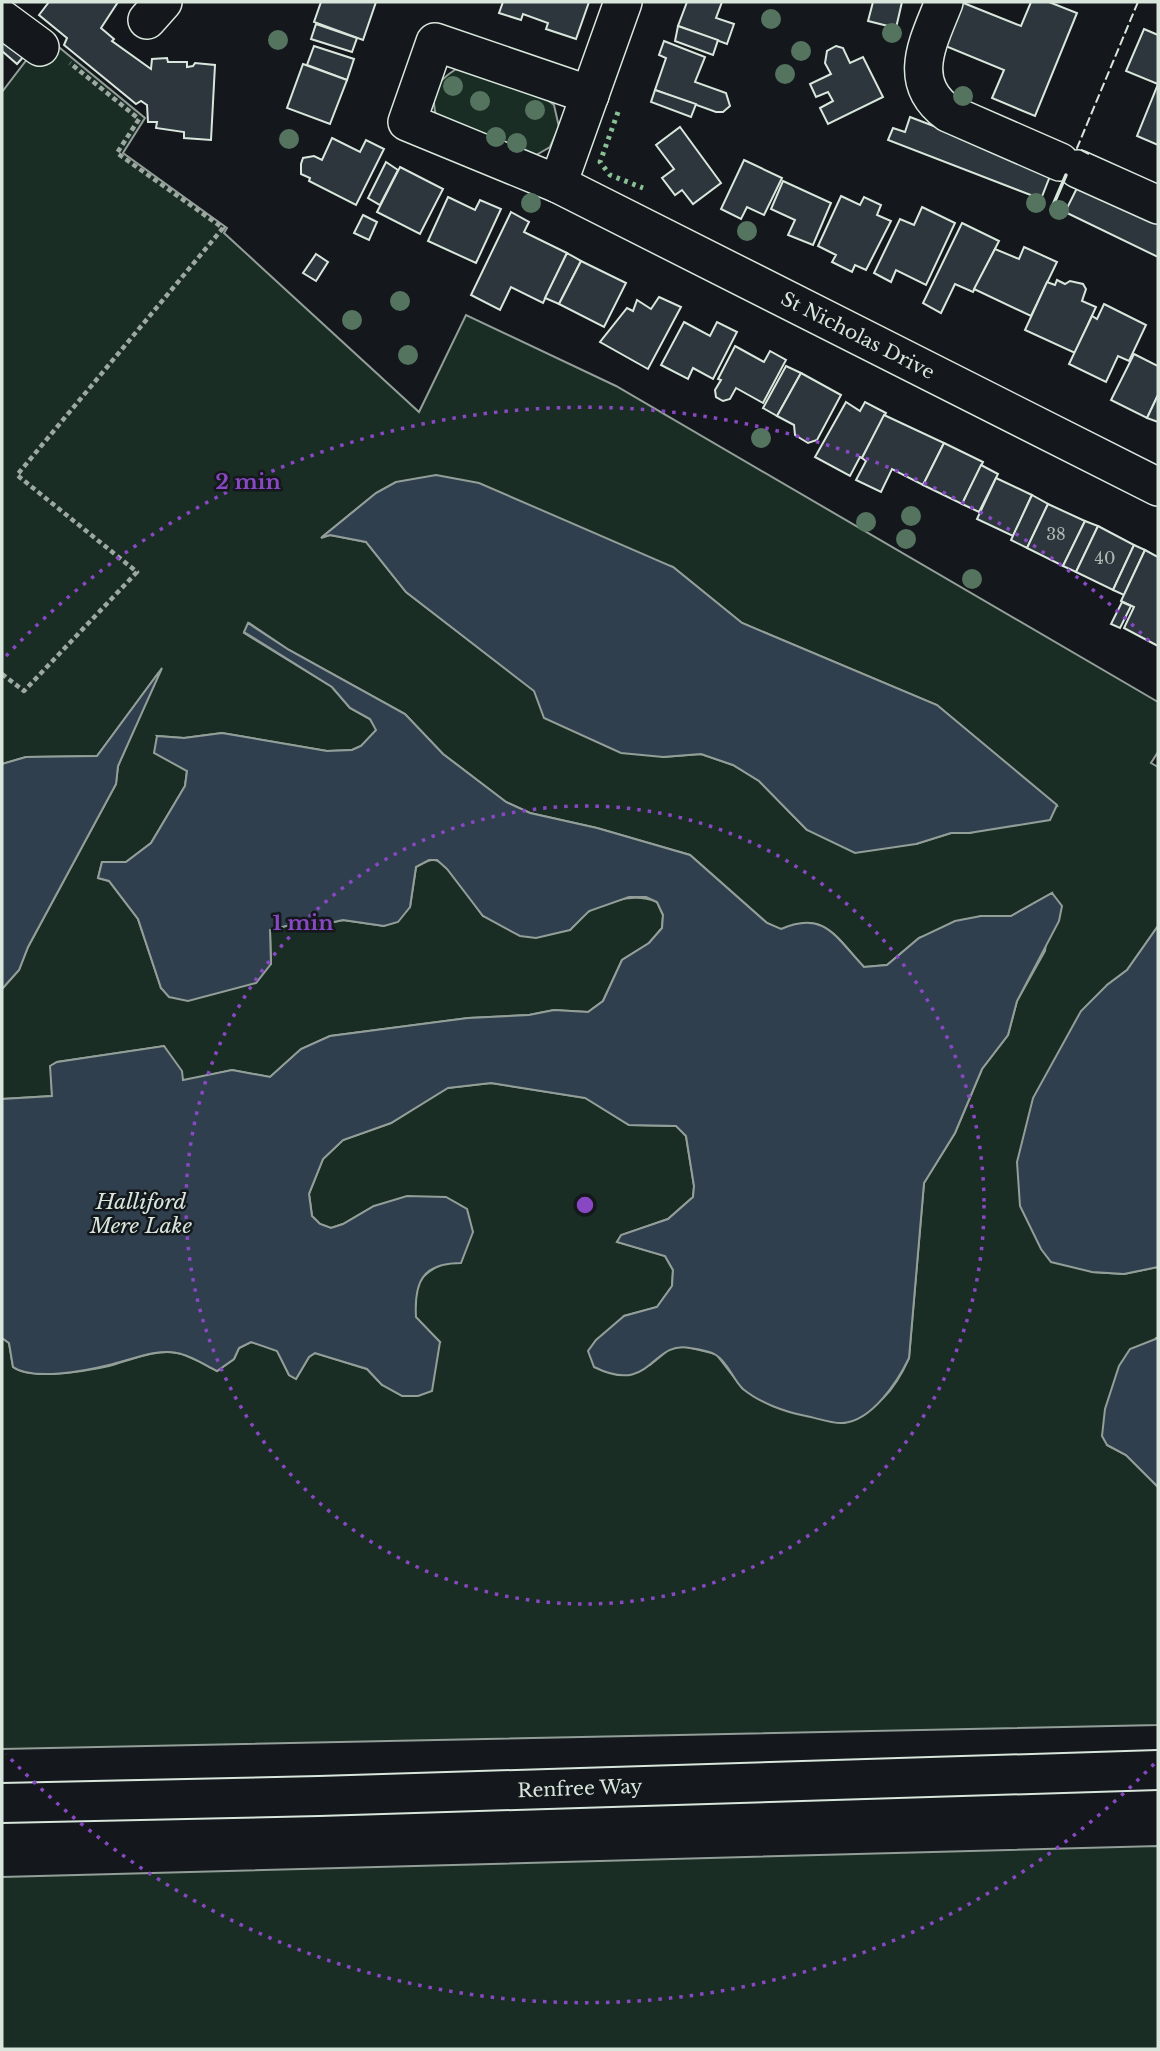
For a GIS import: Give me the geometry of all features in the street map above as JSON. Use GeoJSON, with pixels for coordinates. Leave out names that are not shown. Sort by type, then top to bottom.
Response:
{"type":"FeatureCollection","features":[{"type":"Feature","properties":{"kind":"main road","name":"Renfree Way"},"geometry":{"type":"LineString","coordinates":[[2,1802],[319,1796],[1158,1770]]}},
{"type":"Feature","properties":{"kind":"street"},"geometry":{"type":"LineString","coordinates":[[558,184],[623,2]]}},
{"type":"Feature","properties":{"kind":"street"},"geometry":{"type":"LineString","coordinates":[[944,2],[923,55],[923,70],[935,103],[948,113],[1158,205]]}},
{"type":"Feature","properties":{"kind":"street"},"geometry":{"type":"LineString","coordinates":[[2,19],[40,47]]}},
{"type":"Feature","properties":{"kind":"street","name":"St Nicholas Drive"},"geometry":{"type":"LineString","coordinates":[[590,95],[435,42],[407,122],[558,184],[1158,487]]}},
{"type":"Feature","properties":{"kind":"path"},"geometry":{"type":"LineString","coordinates":[[2,674],[24,691],[137,572],[17,475],[223,228],[117,153],[139,119],[49,46],[40,47]]}},
{"type":"Feature","properties":{"kind":"green space"},"geometry":{"type":"Polygon","coordinates":[[[49,39],[145,118],[123,153],[227,228],[224,233],[419,412],[466,315],[616,386],[1158,702],[1158,752],[1151,763],[1158,767],[1158,926],[1127,970],[1107,985],[1092,1272],[1124,1274],[1158,1267],[1158,1338],[1107,1445],[1126,1455],[1158,1487],[1158,1725],[2,1749],[2,1338],[9,1343],[13,1367],[33,1373],[60,1374],[87,1370],[169,1352],[187,1356],[217,1371],[234,1359],[239,1348],[251,1342],[277,1350],[289,1375],[296,1379],[309,1357],[315,1353],[367,1369],[382,1385],[440,1342],[415,1317],[415,1298],[422,1278],[445,1263],[374,1206],[331,1228],[320,1224],[312,1216],[309,1194],[323,1159],[343,1140],[391,1123],[447,1088],[491,1083],[586,1098],[629,1125],[677,1126],[686,1136],[694,1186],[693,1197],[668,1219],[622,1235],[617,1242],[665,1256],[673,1270],[672,1286],[657,1307],[624,1316],[650,1365],[672,1347],[687,1347],[716,1354],[743,1389],[844,1423],[884,1398],[909,1358],[924,1183],[955,1133],[982,1069],[1008,1035],[1017,1001],[1045,951],[1052,893],[1011,916],[981,916],[919,938],[887,965],[864,967],[837,937],[819,925],[809,923],[781,930],[767,923],[690,855],[597,828],[530,813],[506,802],[443,754],[405,714],[289,650],[249,623],[244,633],[332,687],[350,708],[370,719],[377,730],[361,746],[352,750],[327,751],[222,733],[184,738],[157,736],[187,771],[185,786],[151,843],[126,862],[102,862],[98,878],[109,881],[138,919],[161,988],[271,964],[270,930],[298,923],[320,925],[343,920],[384,926],[410,907],[416,867],[432,860],[438,861],[450,871],[483,916],[570,930],[585,914],[599,906],[624,899],[641,898],[657,902],[663,915],[662,928],[649,943],[622,960],[603,1001],[588,1012],[554,1010],[529,1015],[468,1018],[330,1036],[301,1049],[270,1077],[232,1070],[183,1081],[164,1046],[57,1062],[51,1066],[52,1096],[2,1099],[2,989],[19,970],[28,947],[116,784],[118,766],[159,672],[97,756],[26,757],[2,764],[2,92],[28,58],[49,39]],[[396,482],[376,493],[322,537],[330,535],[366,542],[406,592],[535,691],[663,757],[701,754],[733,765],[759,781],[807,830],[916,844],[951,833],[970,833],[1057,806],[937,705],[742,623],[673,567],[396,482]]]}},
{"type":"Feature","properties":{"kind":"green space"},"geometry":{"type":"Polygon","coordinates":[[[456,69],[477,70],[536,91],[554,105],[559,127],[550,147],[531,158],[437,120],[435,90],[442,80],[456,69]]]}},
{"type":"Feature","properties":{"kind":"green space"},"geometry":{"type":"Polygon","coordinates":[[[1158,1846],[1158,2049],[2,2049],[2,1877],[1158,1846]]]}},
{"type":"Feature","properties":{"kind":"water"},"geometry":{"type":"Polygon","coordinates":[[[436,475],[479,483],[673,567],[742,623],[937,705],[1057,805],[1050,820],[969,833],[951,833],[916,844],[855,853],[807,830],[759,781],[733,765],[701,754],[663,757],[621,753],[544,718],[534,691],[406,592],[366,542],[330,535],[321,538],[376,493],[396,482],[436,475]]]}},
{"type":"Feature","properties":{"kind":"water","name":"Halliford Mere Lake"},"geometry":{"type":"Polygon","coordinates":[[[248,623],[289,650],[405,714],[443,754],[506,802],[530,813],[597,828],[690,855],[767,923],[781,929],[796,924],[819,925],[837,937],[864,967],[887,965],[919,938],[955,921],[981,916],[1011,916],[1052,893],[1062,906],[1059,921],[1017,1001],[1008,1035],[982,1069],[955,1133],[924,1183],[909,1358],[891,1388],[874,1408],[854,1421],[843,1423],[829,1422],[781,1409],[757,1399],[743,1389],[716,1355],[690,1348],[677,1348],[666,1352],[640,1372],[628,1375],[613,1374],[594,1367],[588,1351],[596,1340],[624,1316],[657,1307],[672,1286],[673,1270],[665,1256],[617,1242],[621,1235],[668,1219],[693,1197],[694,1186],[686,1136],[676,1126],[629,1125],[585,1098],[491,1083],[448,1088],[391,1123],[343,1140],[323,1159],[309,1194],[312,1216],[320,1224],[331,1228],[374,1206],[407,1196],[446,1197],[467,1209],[473,1232],[461,1263],[438,1266],[430,1271],[419,1284],[417,1293],[416,1317],[440,1342],[432,1391],[418,1396],[402,1396],[382,1385],[367,1369],[315,1353],[309,1357],[296,1379],[289,1375],[277,1351],[251,1342],[239,1348],[234,1359],[217,1371],[187,1356],[169,1352],[60,1374],[33,1373],[13,1367],[9,1343],[2,1338],[2,1099],[52,1096],[50,1066],[57,1062],[164,1046],[182,1071],[183,1080],[232,1070],[270,1077],[301,1049],[330,1036],[554,1010],[588,1012],[603,1001],[622,960],[649,943],[662,928],[663,915],[657,902],[646,897],[629,897],[589,911],[570,930],[536,938],[520,936],[483,916],[447,869],[437,860],[429,860],[416,867],[410,907],[398,922],[384,926],[343,920],[320,925],[298,923],[270,930],[271,964],[256,983],[188,1001],[169,997],[161,988],[138,919],[109,881],[98,878],[102,862],[126,862],[151,843],[185,786],[187,771],[154,753],[157,736],[184,738],[222,733],[327,751],[352,750],[361,746],[376,730],[370,719],[350,708],[332,687],[244,632],[248,623]]]}},
{"type":"Feature","properties":{"kind":"water"},"geometry":{"type":"Polygon","coordinates":[[[162,668],[118,766],[116,784],[28,947],[19,970],[2,989],[2,764],[26,757],[97,756],[162,668]]]}},
{"type":"Feature","properties":{"kind":"water"},"geometry":{"type":"Polygon","coordinates":[[[1158,926],[1158,1267],[1124,1274],[1092,1272],[1051,1262],[1041,1249],[1020,1206],[1017,1162],[1033,1098],[1081,1011],[1107,985],[1127,970],[1158,926]]]}},
{"type":"Feature","properties":{"kind":"water"},"geometry":{"type":"Polygon","coordinates":[[[1158,1338],[1158,1487],[1126,1455],[1107,1445],[1102,1436],[1105,1409],[1119,1366],[1130,1349],[1158,1338]]]}},
{"type":"Feature","properties":{"kind":"building"},"geometry":{"type":"Polygon","coordinates":[[[49,2],[118,2],[101,28],[114,39],[112,41],[151,69],[152,59],[167,58],[168,62],[187,62],[187,67],[195,63],[215,65],[211,140],[184,138],[184,132],[156,128],[157,122],[148,122],[147,105],[141,101],[136,104],[64,45],[67,38],[39,15],[49,2]]]}},
{"type":"Feature","properties":{"kind":"building"},"geometry":{"type":"Polygon","coordinates":[[[321,2],[376,2],[363,40],[314,22],[321,2]]]}},
{"type":"Feature","properties":{"kind":"building"},"geometry":{"type":"Polygon","coordinates":[[[503,2],[589,2],[576,39],[546,29],[548,23],[523,14],[521,20],[499,13],[503,2]]]}},
{"type":"Feature","properties":{"kind":"building"},"geometry":{"type":"Polygon","coordinates":[[[687,2],[722,2],[716,18],[734,24],[727,44],[678,26],[687,2]]]}},
{"type":"Feature","properties":{"kind":"building"},"geometry":{"type":"Polygon","coordinates":[[[873,2],[902,2],[896,28],[868,21],[873,2]]]}},
{"type":"Feature","properties":{"kind":"building"},"geometry":{"type":"Polygon","coordinates":[[[961,2],[1021,26],[1031,2],[1049,2],[1077,13],[1035,116],[992,98],[1004,70],[943,45],[961,2]]]}},
{"type":"Feature","properties":{"kind":"building"},"geometry":{"type":"Polygon","coordinates":[[[316,24],[357,38],[352,52],[311,39],[316,24]]]}},
{"type":"Feature","properties":{"kind":"building"},"geometry":{"type":"Polygon","coordinates":[[[678,26],[718,40],[713,55],[675,41],[678,26]]]}},
{"type":"Feature","properties":{"kind":"building"},"geometry":{"type":"Polygon","coordinates":[[[1144,29],[1158,35],[1158,84],[1126,71],[1144,29]]]}},
{"type":"Feature","properties":{"kind":"building"},"geometry":{"type":"Polygon","coordinates":[[[2,35],[25,55],[17,64],[2,51],[2,35]]]}},
{"type":"Feature","properties":{"kind":"building"},"geometry":{"type":"Polygon","coordinates":[[[664,41],[705,57],[695,82],[726,93],[730,106],[723,112],[716,112],[655,90],[666,58],[659,55],[664,41]]]}},
{"type":"Feature","properties":{"kind":"building"},"geometry":{"type":"Polygon","coordinates":[[[314,46],[354,59],[347,80],[307,65],[314,46]]]}},
{"type":"Feature","properties":{"kind":"building"},"geometry":{"type":"Polygon","coordinates":[[[836,46],[843,48],[850,63],[863,57],[883,97],[828,124],[820,108],[833,101],[828,92],[816,97],[810,84],[831,74],[825,63],[827,51],[836,46]]]}},
{"type":"Feature","properties":{"kind":"building"},"geometry":{"type":"Polygon","coordinates":[[[303,64],[347,80],[330,124],[287,108],[303,64]]]}},
{"type":"Feature","properties":{"kind":"building"},"geometry":{"type":"Polygon","coordinates":[[[1158,84],[1158,145],[1137,136],[1158,84]]]}},
{"type":"Feature","properties":{"kind":"building"},"geometry":{"type":"Polygon","coordinates":[[[655,90],[696,104],[691,117],[651,102],[655,90]]]}},
{"type":"Feature","properties":{"kind":"building"},"geometry":{"type":"Polygon","coordinates":[[[910,117],[1052,171],[1041,199],[888,140],[893,128],[905,132],[910,117]]]}},
{"type":"Feature","properties":{"kind":"building"},"geometry":{"type":"Polygon","coordinates":[[[680,127],[721,183],[693,204],[682,190],[675,195],[662,178],[674,169],[656,145],[680,127]]]}},
{"type":"Feature","properties":{"kind":"building"},"geometry":{"type":"Polygon","coordinates":[[[332,138],[360,152],[366,140],[384,149],[356,205],[309,181],[310,178],[301,174],[303,158],[314,156],[322,160],[332,138]]]}},
{"type":"Feature","properties":{"kind":"building"},"geometry":{"type":"Polygon","coordinates":[[[744,160],[782,178],[764,215],[747,207],[741,219],[721,209],[744,160]]]}},
{"type":"Feature","properties":{"kind":"building"},"geometry":{"type":"Polygon","coordinates":[[[386,162],[398,170],[380,205],[368,198],[386,162]]]}},
{"type":"Feature","properties":{"kind":"building"},"geometry":{"type":"Polygon","coordinates":[[[400,167],[443,189],[420,234],[377,212],[400,167]]]}},
{"type":"Feature","properties":{"kind":"building"},"geometry":{"type":"Polygon","coordinates":[[[783,181],[831,203],[813,245],[788,235],[795,220],[771,209],[783,181]]]}},
{"type":"Feature","properties":{"kind":"building"},"geometry":{"type":"Polygon","coordinates":[[[1078,186],[1158,224],[1158,257],[1065,212],[1078,186]]]}},
{"type":"Feature","properties":{"kind":"building"},"geometry":{"type":"Polygon","coordinates":[[[841,196],[860,205],[864,197],[881,205],[877,215],[891,221],[866,270],[855,265],[852,272],[832,262],[836,255],[818,246],[841,196]]]}},
{"type":"Feature","properties":{"kind":"building"},"geometry":{"type":"Polygon","coordinates":[[[448,197],[475,210],[480,200],[501,209],[476,263],[428,241],[448,197]]]}},
{"type":"Feature","properties":{"kind":"building"},"geometry":{"type":"Polygon","coordinates":[[[922,207],[955,223],[926,285],[896,270],[891,282],[874,273],[900,219],[914,225],[922,207]]]}},
{"type":"Feature","properties":{"kind":"building"},"geometry":{"type":"Polygon","coordinates":[[[511,212],[529,222],[524,232],[567,253],[543,303],[511,287],[500,310],[471,295],[511,212]]]}},
{"type":"Feature","properties":{"kind":"building"},"geometry":{"type":"Polygon","coordinates":[[[363,215],[377,222],[369,240],[354,233],[363,215]]]}},
{"type":"Feature","properties":{"kind":"building"},"geometry":{"type":"Polygon","coordinates":[[[962,223],[999,241],[973,292],[955,284],[941,313],[923,303],[962,223]]]}},
{"type":"Feature","properties":{"kind":"building"},"geometry":{"type":"Polygon","coordinates":[[[1024,247],[1057,262],[1031,316],[974,289],[995,249],[1019,259],[1024,247]]]}},
{"type":"Feature","properties":{"kind":"building"},"geometry":{"type":"Polygon","coordinates":[[[567,253],[581,261],[559,304],[545,298],[567,253]]]}},
{"type":"Feature","properties":{"kind":"building"},"geometry":{"type":"Polygon","coordinates":[[[316,254],[328,262],[316,281],[303,273],[316,254]]]}},
{"type":"Feature","properties":{"kind":"building"},"geometry":{"type":"Polygon","coordinates":[[[581,261],[626,283],[604,327],[559,304],[581,261]]]}},
{"type":"Feature","properties":{"kind":"building"},"geometry":{"type":"Polygon","coordinates":[[[1057,280],[1065,284],[1070,281],[1083,284],[1086,289],[1082,301],[1096,307],[1075,353],[1025,330],[1047,282],[1055,285],[1057,280]]]}},
{"type":"Feature","properties":{"kind":"building"},"geometry":{"type":"Polygon","coordinates":[[[659,297],[681,307],[648,369],[600,342],[627,308],[633,311],[637,300],[651,309],[659,297]]]}},
{"type":"Feature","properties":{"kind":"building"},"geometry":{"type":"Polygon","coordinates":[[[1104,304],[1146,325],[1129,361],[1118,356],[1106,382],[1069,364],[1092,316],[1097,319],[1104,304]]]}},
{"type":"Feature","properties":{"kind":"building"},"geometry":{"type":"Polygon","coordinates":[[[684,322],[710,336],[717,322],[737,332],[713,379],[693,368],[688,379],[661,365],[684,322]]]}},
{"type":"Feature","properties":{"kind":"building"},"geometry":{"type":"Polygon","coordinates":[[[735,346],[764,362],[770,351],[786,360],[763,403],[736,388],[730,399],[723,401],[716,397],[715,390],[721,380],[718,379],[735,346]]]}},
{"type":"Feature","properties":{"kind":"building"},"geometry":{"type":"Polygon","coordinates":[[[1134,354],[1158,366],[1158,395],[1147,418],[1111,400],[1134,354]]]}},
{"type":"Feature","properties":{"kind":"building"},"geometry":{"type":"Polygon","coordinates":[[[786,366],[801,373],[777,416],[763,408],[786,366]]]}},
{"type":"Feature","properties":{"kind":"building"},"geometry":{"type":"Polygon","coordinates":[[[801,373],[841,395],[817,440],[808,443],[795,435],[794,425],[777,416],[801,373]]]}},
{"type":"Feature","properties":{"kind":"building"},"geometry":{"type":"Polygon","coordinates":[[[1158,395],[1158,422],[1147,418],[1158,395]]]}},
{"type":"Feature","properties":{"kind":"building"},"geometry":{"type":"Polygon","coordinates":[[[846,402],[860,411],[865,402],[886,413],[850,476],[815,457],[846,402]]]}},
{"type":"Feature","properties":{"kind":"building"},"geometry":{"type":"Polygon","coordinates":[[[884,415],[944,443],[923,485],[892,469],[881,492],[856,480],[866,461],[862,458],[884,415]]]}},
{"type":"Feature","properties":{"kind":"building"},"geometry":{"type":"Polygon","coordinates":[[[944,443],[983,462],[962,504],[923,485],[944,443]]]}},
{"type":"Feature","properties":{"kind":"building"},"geometry":{"type":"Polygon","coordinates":[[[981,465],[998,474],[979,512],[962,504],[981,465]]]}},
{"type":"Feature","properties":{"kind":"building"},"geometry":{"type":"Polygon","coordinates":[[[996,478],[1032,495],[1013,536],[977,519],[996,478]]]}},
{"type":"Feature","properties":{"kind":"building"},"geometry":{"type":"Polygon","coordinates":[[[1032,495],[1048,504],[1027,548],[1011,540],[1032,495]]]}},
{"type":"Feature","properties":{"kind":"building"},"geometry":{"type":"Polygon","coordinates":[[[1048,504],[1085,521],[1063,566],[1027,548],[1048,504]]]}},
{"type":"Feature","properties":{"kind":"building"},"geometry":{"type":"Polygon","coordinates":[[[1085,521],[1098,526],[1076,572],[1063,566],[1085,521]]]}},
{"type":"Feature","properties":{"kind":"building"},"geometry":{"type":"Polygon","coordinates":[[[1098,526],[1134,545],[1113,590],[1076,572],[1098,526]]]}},
{"type":"Feature","properties":{"kind":"building"},"geometry":{"type":"Polygon","coordinates":[[[1134,545],[1145,550],[1124,595],[1113,590],[1134,545]]]}},
{"type":"Feature","properties":{"kind":"building"},"geometry":{"type":"Polygon","coordinates":[[[1145,550],[1158,557],[1158,646],[1124,628],[1134,607],[1121,601],[1145,550]]]}},
{"type":"Feature","properties":{"kind":"building"},"geometry":{"type":"Polygon","coordinates":[[[1122,602],[1131,606],[1120,628],[1111,624],[1122,602]]]}},
{"type":"Feature","properties":{"kind":"hedge"},"geometry":{"type":"LineString","coordinates":[[618,112],[600,162],[610,175],[643,188]]}},
{"type":"Feature","properties":{"kind":"fence"},"geometry":{"type":"LineString","coordinates":[[1089,154],[1077,148],[1138,2]]}},
{"type":"Feature","properties":{"kind":"wall"},"geometry":{"type":"LineString","coordinates":[[1051,210],[1066,175]]}}]}
